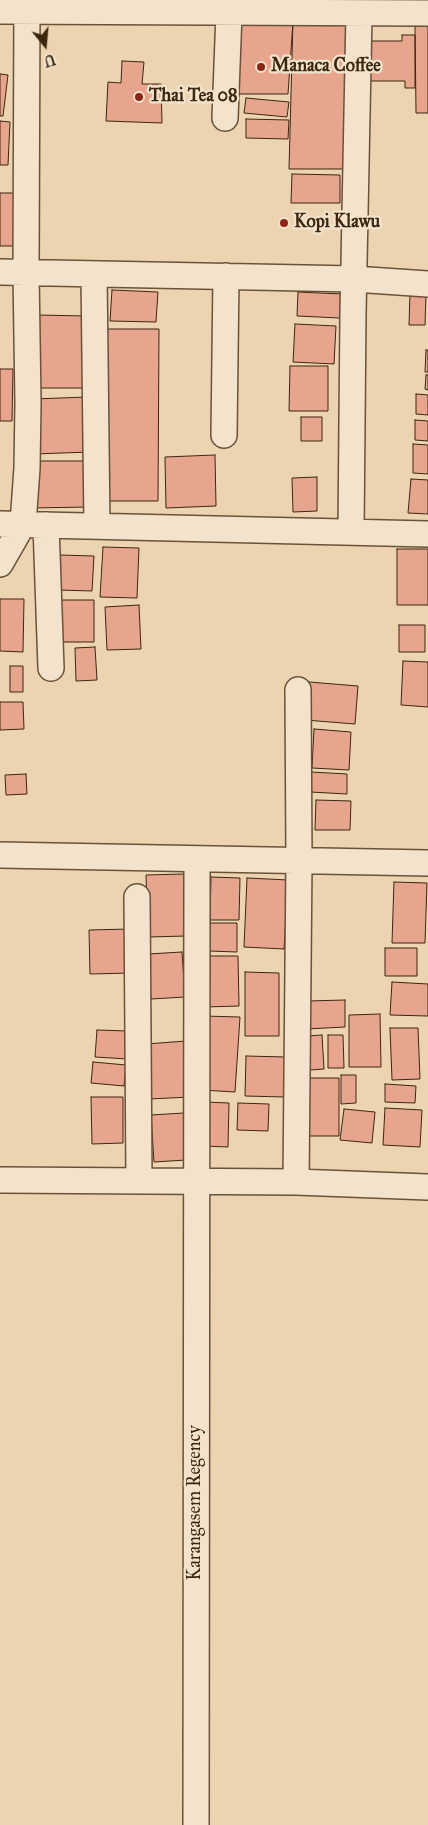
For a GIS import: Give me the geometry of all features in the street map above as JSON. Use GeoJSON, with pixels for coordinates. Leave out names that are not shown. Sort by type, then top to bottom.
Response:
{"type":"FeatureCollection","features":[{"type":"Feature","properties":{"kind":"street"},"geometry":{"type":"LineString","coordinates":[[27,6],[26,273],[28,403],[27,468],[23,524],[52,668]]}},
{"type":"Feature","properties":{"kind":"street"},"geometry":{"type":"LineString","coordinates":[[0,11],[27,6],[155,6],[229,13],[292,7],[359,14],[428,13]]}},
{"type":"Feature","properties":{"kind":"street"},"geometry":{"type":"LineString","coordinates":[[226,118],[229,13]]}},
{"type":"Feature","properties":{"kind":"street"},"geometry":{"type":"LineString","coordinates":[[352,532],[359,14]]}},
{"type":"Feature","properties":{"kind":"street"},"geometry":{"type":"LineString","coordinates":[[0,272],[354,279],[428,284]]}},
{"type":"Feature","properties":{"kind":"street"},"geometry":{"type":"LineString","coordinates":[[94,274],[97,526]]}},
{"type":"Feature","properties":{"kind":"street"},"geometry":{"type":"LineString","coordinates":[[224,435],[226,276]]}},
{"type":"Feature","properties":{"kind":"street"},"geometry":{"type":"LineString","coordinates":[[23,524],[428,534]]}},
{"type":"Feature","properties":{"kind":"street"},"geometry":{"type":"LineString","coordinates":[[0,564],[23,524]]}},
{"type":"Feature","properties":{"kind":"street"},"geometry":{"type":"LineString","coordinates":[[296,1182],[299,860],[298,690]]}},
{"type":"Feature","properties":{"kind":"street"},"geometry":{"type":"LineString","coordinates":[[0,855],[428,863]]}},
{"type":"Feature","properties":{"kind":"street","name":"Karangasem Regency"},"geometry":{"type":"LineString","coordinates":[[196,1825],[197,859]]}},
{"type":"Feature","properties":{"kind":"street"},"geometry":{"type":"LineString","coordinates":[[137,897],[139,1181]]}},
{"type":"Feature","properties":{"kind":"street"},"geometry":{"type":"LineString","coordinates":[[0,1180],[296,1182],[428,1187]]}},
{"type":"Feature","properties":{"kind":"building"},"geometry":{"type":"Polygon","coordinates":[[[293,19],[348,19],[348,169],[289,169],[293,19]]]}},
{"type":"Feature","properties":{"kind":"building"},"geometry":{"type":"Polygon","coordinates":[[[235,21],[293,22],[288,94],[237,94],[235,21]]]}},
{"type":"Feature","properties":{"kind":"building"},"geometry":{"type":"Polygon","coordinates":[[[415,26],[428,26],[428,113],[416,113],[415,26]]]}},
{"type":"Feature","properties":{"kind":"building"},"geometry":{"type":"Polygon","coordinates":[[[402,35],[415,35],[415,88],[405,88],[405,81],[362,81],[362,41],[402,41],[402,35]]]}},
{"type":"Feature","properties":{"kind":"building"},"geometry":{"type":"Polygon","coordinates":[[[122,61],[144,62],[142,84],[161,84],[162,123],[106,121],[108,82],[121,83],[122,61]]]}},
{"type":"Feature","properties":{"kind":"building"},"geometry":{"type":"Polygon","coordinates":[[[0,74],[8,75],[3,116],[0,116],[0,74]]]}},
{"type":"Feature","properties":{"kind":"building"},"geometry":{"type":"Polygon","coordinates":[[[246,98],[289,102],[287,117],[244,113],[246,98]]]}},
{"type":"Feature","properties":{"kind":"building"},"geometry":{"type":"Polygon","coordinates":[[[246,119],[289,120],[288,139],[246,138],[246,119]]]}},
{"type":"Feature","properties":{"kind":"building"},"geometry":{"type":"Polygon","coordinates":[[[0,121],[10,122],[8,165],[0,165],[0,121]]]}},
{"type":"Feature","properties":{"kind":"building"},"geometry":{"type":"Polygon","coordinates":[[[292,174],[340,175],[340,203],[291,203],[292,174]]]}},
{"type":"Feature","properties":{"kind":"building"},"geometry":{"type":"Polygon","coordinates":[[[0,193],[15,193],[15,246],[0,246],[0,193]]]}},
{"type":"Feature","properties":{"kind":"building"},"geometry":{"type":"Polygon","coordinates":[[[112,290],[158,292],[156,322],[110,321],[112,290]]]}},
{"type":"Feature","properties":{"kind":"building"},"geometry":{"type":"Polygon","coordinates":[[[298,292],[342,294],[340,318],[297,316],[298,292]]]}},
{"type":"Feature","properties":{"kind":"building"},"geometry":{"type":"Polygon","coordinates":[[[410,293],[426,294],[425,325],[409,325],[410,293]]]}},
{"type":"Feature","properties":{"kind":"building"},"geometry":{"type":"Polygon","coordinates":[[[38,315],[86,316],[86,388],[37,388],[38,315]]]}},
{"type":"Feature","properties":{"kind":"building"},"geometry":{"type":"Polygon","coordinates":[[[295,324],[336,326],[334,364],[293,362],[295,324]]]}},
{"type":"Feature","properties":{"kind":"building"},"geometry":{"type":"Polygon","coordinates":[[[105,329],[159,329],[158,501],[104,501],[105,329]]]}},
{"type":"Feature","properties":{"kind":"building"},"geometry":{"type":"Polygon","coordinates":[[[426,350],[428,350],[428,372],[425,372],[426,350]]]}},
{"type":"Feature","properties":{"kind":"building"},"geometry":{"type":"Polygon","coordinates":[[[290,366],[328,366],[328,411],[289,411],[290,366]]]}},
{"type":"Feature","properties":{"kind":"building"},"geometry":{"type":"Polygon","coordinates":[[[0,369],[13,369],[12,421],[0,421],[0,369]]]}},
{"type":"Feature","properties":{"kind":"building"},"geometry":{"type":"Polygon","coordinates":[[[426,375],[428,375],[428,390],[425,389],[426,375]]]}},
{"type":"Feature","properties":{"kind":"building"},"geometry":{"type":"Polygon","coordinates":[[[416,394],[428,395],[428,415],[416,414],[416,394]]]}},
{"type":"Feature","properties":{"kind":"building"},"geometry":{"type":"Polygon","coordinates":[[[88,397],[90,452],[34,454],[33,399],[88,397]]]}},
{"type":"Feature","properties":{"kind":"building"},"geometry":{"type":"Polygon","coordinates":[[[301,417],[322,417],[322,441],[301,441],[301,417]]]}},
{"type":"Feature","properties":{"kind":"building"},"geometry":{"type":"Polygon","coordinates":[[[415,420],[428,421],[428,441],[415,440],[415,420]]]}},
{"type":"Feature","properties":{"kind":"building"},"geometry":{"type":"Polygon","coordinates":[[[413,444],[428,445],[428,474],[413,473],[413,444]]]}},
{"type":"Feature","properties":{"kind":"building"},"geometry":{"type":"Polygon","coordinates":[[[215,455],[216,506],[166,508],[165,457],[215,455]]]}},
{"type":"Feature","properties":{"kind":"building"},"geometry":{"type":"Polygon","coordinates":[[[33,461],[90,461],[89,507],[31,508],[33,461]]]}},
{"type":"Feature","properties":{"kind":"building"},"geometry":{"type":"Polygon","coordinates":[[[317,477],[317,511],[293,512],[292,478],[317,477]]]}},
{"type":"Feature","properties":{"kind":"building"},"geometry":{"type":"Polygon","coordinates":[[[411,479],[428,480],[428,514],[408,513],[411,479]]]}},
{"type":"Feature","properties":{"kind":"building"},"geometry":{"type":"Polygon","coordinates":[[[103,547],[139,548],[137,598],[100,597],[103,547]]]}},
{"type":"Feature","properties":{"kind":"building"},"geometry":{"type":"Polygon","coordinates":[[[397,549],[428,549],[428,605],[397,605],[397,549]]]}},
{"type":"Feature","properties":{"kind":"building"},"geometry":{"type":"Polygon","coordinates":[[[59,555],[94,556],[92,591],[58,590],[59,555]]]}},
{"type":"Feature","properties":{"kind":"building"},"geometry":{"type":"Polygon","coordinates":[[[0,599],[24,599],[23,652],[0,651],[0,599]]]}},
{"type":"Feature","properties":{"kind":"building"},"geometry":{"type":"Polygon","coordinates":[[[60,600],[94,600],[94,642],[60,642],[60,600]]]}},
{"type":"Feature","properties":{"kind":"building"},"geometry":{"type":"Polygon","coordinates":[[[139,605],[141,649],[107,650],[105,607],[139,605]]]}},
{"type":"Feature","properties":{"kind":"building"},"geometry":{"type":"Polygon","coordinates":[[[399,625],[425,625],[425,652],[399,652],[399,625]]]}},
{"type":"Feature","properties":{"kind":"building"},"geometry":{"type":"Polygon","coordinates":[[[95,647],[97,680],[76,681],[75,648],[95,647]]]}},
{"type":"Feature","properties":{"kind":"building"},"geometry":{"type":"Polygon","coordinates":[[[403,661],[428,662],[428,707],[401,705],[403,661]]]}},
{"type":"Feature","properties":{"kind":"building"},"geometry":{"type":"Polygon","coordinates":[[[10,666],[23,666],[23,692],[10,692],[10,666]]]}},
{"type":"Feature","properties":{"kind":"building"},"geometry":{"type":"Polygon","coordinates":[[[309,682],[358,686],[355,724],[305,720],[309,682]]]}},
{"type":"Feature","properties":{"kind":"building"},"geometry":{"type":"Polygon","coordinates":[[[0,702],[23,702],[24,729],[0,730],[0,702]]]}},
{"type":"Feature","properties":{"kind":"building"},"geometry":{"type":"Polygon","coordinates":[[[314,729],[351,732],[349,770],[312,768],[314,729]]]}},
{"type":"Feature","properties":{"kind":"building"},"geometry":{"type":"Polygon","coordinates":[[[311,772],[347,774],[347,794],[310,792],[311,772]]]}},
{"type":"Feature","properties":{"kind":"building"},"geometry":{"type":"Polygon","coordinates":[[[26,774],[27,794],[6,795],[5,775],[26,774]]]}},
{"type":"Feature","properties":{"kind":"building"},"geometry":{"type":"Polygon","coordinates":[[[316,800],[351,801],[350,830],[315,830],[316,800]]]}},
{"type":"Feature","properties":{"kind":"building"},"geometry":{"type":"Polygon","coordinates":[[[184,874],[186,936],[148,937],[146,875],[184,874]]]}},
{"type":"Feature","properties":{"kind":"building"},"geometry":{"type":"Polygon","coordinates":[[[211,877],[240,878],[239,920],[210,920],[211,877]]]}},
{"type":"Feature","properties":{"kind":"building"},"geometry":{"type":"Polygon","coordinates":[[[247,878],[288,880],[284,949],[244,947],[247,878]]]}},
{"type":"Feature","properties":{"kind":"building"},"geometry":{"type":"Polygon","coordinates":[[[394,882],[427,883],[425,943],[392,943],[394,882]]]}},
{"type":"Feature","properties":{"kind":"building"},"geometry":{"type":"Polygon","coordinates":[[[210,923],[237,923],[237,952],[209,951],[210,923]]]}},
{"type":"Feature","properties":{"kind":"building"},"geometry":{"type":"Polygon","coordinates":[[[130,929],[131,973],[90,974],[89,930],[130,929]]]}},
{"type":"Feature","properties":{"kind":"building"},"geometry":{"type":"Polygon","coordinates":[[[385,948],[417,948],[417,976],[385,976],[385,948]]]}},
{"type":"Feature","properties":{"kind":"building"},"geometry":{"type":"Polygon","coordinates":[[[182,952],[185,997],[151,999],[148,954],[182,952]]]}},
{"type":"Feature","properties":{"kind":"building"},"geometry":{"type":"Polygon","coordinates":[[[204,956],[238,956],[239,1006],[205,1007],[204,956]]]}},
{"type":"Feature","properties":{"kind":"building"},"geometry":{"type":"Polygon","coordinates":[[[245,972],[279,973],[279,1036],[245,1036],[245,972]]]}},
{"type":"Feature","properties":{"kind":"building"},"geometry":{"type":"Polygon","coordinates":[[[392,982],[428,984],[428,1016],[390,1015],[392,982]]]}},
{"type":"Feature","properties":{"kind":"building"},"geometry":{"type":"Polygon","coordinates":[[[345,1000],[345,1027],[306,1029],[307,1001],[345,1000]]]}},
{"type":"Feature","properties":{"kind":"building"},"geometry":{"type":"Polygon","coordinates":[[[380,1014],[381,1067],[349,1067],[349,1015],[380,1014]]]}},
{"type":"Feature","properties":{"kind":"building"},"geometry":{"type":"Polygon","coordinates":[[[203,1016],[240,1017],[235,1092],[202,1090],[203,1016]]]}},
{"type":"Feature","properties":{"kind":"building"},"geometry":{"type":"Polygon","coordinates":[[[390,1028],[418,1028],[420,1079],[392,1080],[390,1028]]]}},
{"type":"Feature","properties":{"kind":"building"},"geometry":{"type":"Polygon","coordinates":[[[97,1030],[128,1031],[127,1059],[95,1057],[97,1030]]]}},
{"type":"Feature","properties":{"kind":"building"},"geometry":{"type":"Polygon","coordinates":[[[322,1035],[324,1069],[310,1070],[307,1036],[322,1035]]]}},
{"type":"Feature","properties":{"kind":"building"},"geometry":{"type":"Polygon","coordinates":[[[328,1035],[343,1035],[344,1068],[328,1068],[328,1035]]]}},
{"type":"Feature","properties":{"kind":"building"},"geometry":{"type":"Polygon","coordinates":[[[186,1041],[190,1097],[149,1099],[146,1044],[186,1041]]]}},
{"type":"Feature","properties":{"kind":"building"},"geometry":{"type":"Polygon","coordinates":[[[246,1056],[286,1057],[285,1097],[245,1096],[246,1056]]]}},
{"type":"Feature","properties":{"kind":"building"},"geometry":{"type":"Polygon","coordinates":[[[93,1062],[126,1065],[124,1086],[91,1083],[93,1062]]]}},
{"type":"Feature","properties":{"kind":"building"},"geometry":{"type":"Polygon","coordinates":[[[341,1075],[356,1075],[356,1103],[341,1104],[341,1075]]]}},
{"type":"Feature","properties":{"kind":"building"},"geometry":{"type":"Polygon","coordinates":[[[304,1078],[339,1078],[339,1136],[304,1136],[304,1078]]]}},
{"type":"Feature","properties":{"kind":"building"},"geometry":{"type":"Polygon","coordinates":[[[385,1084],[416,1086],[415,1103],[385,1102],[385,1084]]]}},
{"type":"Feature","properties":{"kind":"building"},"geometry":{"type":"Polygon","coordinates":[[[91,1097],[123,1097],[123,1143],[92,1144],[91,1097]]]}},
{"type":"Feature","properties":{"kind":"building"},"geometry":{"type":"Polygon","coordinates":[[[204,1102],[229,1103],[228,1147],[203,1146],[204,1102]]]}},
{"type":"Feature","properties":{"kind":"building"},"geometry":{"type":"Polygon","coordinates":[[[238,1103],[269,1104],[268,1131],[237,1130],[238,1103]]]}},
{"type":"Feature","properties":{"kind":"building"},"geometry":{"type":"Polygon","coordinates":[[[385,1108],[422,1110],[420,1147],[383,1145],[385,1108]]]}},
{"type":"Feature","properties":{"kind":"building"},"geometry":{"type":"Polygon","coordinates":[[[344,1109],[375,1112],[372,1143],[340,1140],[344,1109]]]}},
{"type":"Feature","properties":{"kind":"building"},"geometry":{"type":"Polygon","coordinates":[[[184,1113],[186,1160],[154,1162],[151,1115],[184,1113]]]}},
{"type":"Feature","properties":{"kind":"place","name":"Manaca Coffee"},"geometry":{"type":"Point","coordinates":[261,67]}},
{"type":"Feature","properties":{"kind":"place","name":"Thai Tea 08"},"geometry":{"type":"Point","coordinates":[139,97]}},
{"type":"Feature","properties":{"kind":"place","name":"Kopi Klawu"},"geometry":{"type":"Point","coordinates":[284,223]}}]}
